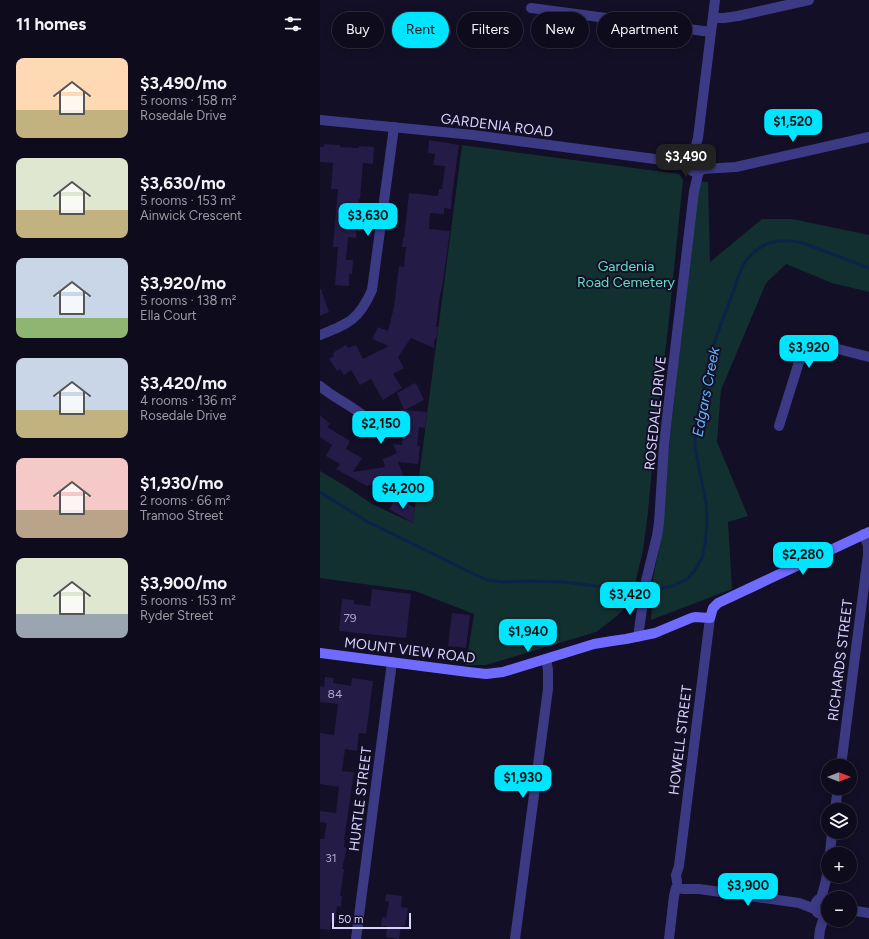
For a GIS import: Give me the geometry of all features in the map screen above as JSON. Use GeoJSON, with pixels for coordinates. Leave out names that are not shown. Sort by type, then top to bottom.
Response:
{"type":"FeatureCollection","features":[{"type":"Feature","properties":{"kind":"street","name":"ROSEDALE DRIVE"},"geometry":{"type":"LineString","coordinates":[[638,637],[646,580],[659,523],[667,416],[694,191],[698,138],[716,0]]}},
{"type":"Feature","properties":{"kind":"street"},"geometry":{"type":"LineString","coordinates":[[713,18],[738,16],[809,0]]}},
{"type":"Feature","properties":{"kind":"street"},"geometry":{"type":"LineString","coordinates":[[531,8],[711,32]]}},
{"type":"Feature","properties":{"kind":"street","name":"GARDENIA ROAD"},"geometry":{"type":"LineString","coordinates":[[320,120],[473,135],[727,168],[742,166],[869,137]]}},
{"type":"Feature","properties":{"kind":"street"},"geometry":{"type":"LineString","coordinates":[[320,335],[344,326],[362,310],[372,290],[394,127]]}},
{"type":"Feature","properties":{"kind":"street"},"geometry":{"type":"LineString","coordinates":[[779,426],[799,362],[806,351],[819,346],[826,346],[869,357]]}},
{"type":"Feature","properties":{"kind":"street"},"geometry":{"type":"LineString","coordinates":[[320,386],[330,394],[357,410],[367,419],[375,430]]}},
{"type":"Feature","properties":{"kind":"street"},"geometry":{"type":"LineString","coordinates":[[710,618],[712,608],[718,603],[866,533]]}},
{"type":"Feature","properties":{"kind":"street","name":"RICHARDS STREET"},"geometry":{"type":"LineString","coordinates":[[842,759],[868,555],[866,533]]}},
{"type":"Feature","properties":{"kind":"street","name":"MOUNT VIEW ROAD"},"geometry":{"type":"LineString","coordinates":[[320,653],[486,674],[503,672],[594,644],[655,633],[690,618],[710,618]]}},
{"type":"Feature","properties":{"kind":"street","name":"HOWELL STREET"},"geometry":{"type":"LineString","coordinates":[[669,939],[674,896],[680,886],[679,866],[710,618]]}},
{"type":"Feature","properties":{"kind":"street"},"geometry":{"type":"LineString","coordinates":[[516,939],[548,688],[548,670],[546,659]]}},
{"type":"Feature","properties":{"kind":"street","name":"HURTLE STREET"},"geometry":{"type":"LineString","coordinates":[[356,939],[392,662]]}},
{"type":"Feature","properties":{"kind":"street"},"geometry":{"type":"LineString","coordinates":[[680,886],[821,906]]}},
{"type":"Feature","properties":{"kind":"street"},"geometry":{"type":"LineString","coordinates":[[857,911],[869,913]]}},
{"type":"Feature","properties":{"kind":"street"},"geometry":{"type":"LineString","coordinates":[[819,934],[821,915]]}},
{"type":"Feature","properties":{"kind":"green space","name":"Gardenia Road Cemetery"},"geometry":{"type":"Polygon","coordinates":[[[462,145],[679,174],[683,180],[668,329],[656,424],[648,512],[643,550],[633,596],[622,611],[596,632],[486,665],[466,665],[474,614],[415,591],[320,578],[320,471],[372,504],[413,523],[462,145]]]}},
{"type":"Feature","properties":{"kind":"green space"},"geometry":{"type":"Polygon","coordinates":[[[699,181],[708,182],[710,262],[762,219],[792,219],[869,235],[869,292],[832,283],[786,264],[766,283],[721,390],[717,442],[748,516],[728,522],[732,589],[651,620],[653,578],[661,539],[669,445],[699,181]]]}},
{"type":"Feature","properties":{"kind":"building"},"geometry":{"type":"Polygon","coordinates":[[[429,140],[459,145],[451,209],[444,208],[444,214],[430,213],[429,229],[450,231],[436,327],[438,327],[437,336],[434,341],[434,348],[411,338],[398,357],[404,368],[393,374],[402,388],[383,400],[371,379],[360,385],[351,370],[344,375],[340,369],[337,371],[329,359],[334,356],[334,352],[346,345],[348,348],[356,345],[363,359],[389,346],[372,339],[378,327],[388,331],[394,307],[399,266],[404,267],[406,247],[402,247],[409,193],[438,196],[439,189],[442,189],[445,166],[433,165],[435,154],[428,153],[429,140]]]}},
{"type":"Feature","properties":{"kind":"building"},"geometry":{"type":"Polygon","coordinates":[[[324,144],[340,145],[340,147],[374,147],[373,164],[363,163],[356,238],[348,237],[346,260],[353,260],[352,274],[349,274],[349,286],[335,285],[338,247],[333,247],[338,189],[331,189],[333,163],[320,162],[320,147],[324,147],[324,144]]]}},
{"type":"Feature","properties":{"kind":"building"},"geometry":{"type":"Polygon","coordinates":[[[320,289],[329,312],[320,316],[320,289]]]}},
{"type":"Feature","properties":{"kind":"building"},"geometry":{"type":"Polygon","coordinates":[[[415,383],[424,400],[405,410],[427,412],[425,428],[419,427],[417,446],[420,446],[418,464],[398,462],[405,480],[387,486],[385,481],[367,486],[336,469],[340,464],[326,456],[332,445],[320,437],[320,415],[330,424],[327,427],[350,441],[346,449],[362,458],[353,472],[385,467],[383,460],[381,460],[397,453],[393,444],[402,445],[405,420],[400,409],[404,410],[397,393],[415,383]]]}},
{"type":"Feature","properties":{"kind":"building"},"geometry":{"type":"Polygon","coordinates":[[[397,497],[415,508],[413,523],[389,509],[397,497]]]}},
{"type":"Feature","properties":{"kind":"building"},"geometry":{"type":"Polygon","coordinates":[[[372,589],[411,594],[406,638],[339,631],[342,599],[354,600],[354,604],[370,606],[372,589]]]}},
{"type":"Feature","properties":{"kind":"building"},"geometry":{"type":"Polygon","coordinates":[[[452,613],[470,615],[466,648],[448,646],[452,613]]]}},
{"type":"Feature","properties":{"kind":"building"},"geometry":{"type":"Polygon","coordinates":[[[325,677],[333,678],[333,683],[351,686],[352,678],[373,681],[366,734],[359,733],[357,751],[345,749],[342,771],[354,772],[344,840],[344,847],[347,848],[342,869],[344,869],[340,896],[342,896],[341,907],[337,906],[335,923],[331,922],[330,930],[320,929],[320,839],[324,839],[327,823],[320,822],[320,811],[336,813],[339,787],[320,784],[320,733],[334,735],[338,704],[320,702],[320,686],[324,687],[325,677]]]}},
{"type":"Feature","properties":{"kind":"building"},"geometry":{"type":"Polygon","coordinates":[[[386,894],[402,896],[401,907],[408,908],[405,926],[401,926],[399,939],[386,937],[387,926],[381,926],[382,917],[386,918],[389,902],[385,901],[386,894]]]}},
{"type":"Feature","properties":{"kind":"waterway","name":"Edgars Creek"},"geometry":{"type":"LineString","coordinates":[[320,492],[366,521],[487,580],[504,582],[564,582],[596,586],[654,589],[672,586],[687,579],[695,570],[702,558],[705,545],[707,521],[706,503],[695,448],[696,423],[710,357],[743,265],[749,257],[762,246],[777,241],[794,241],[869,268]]}}]}
